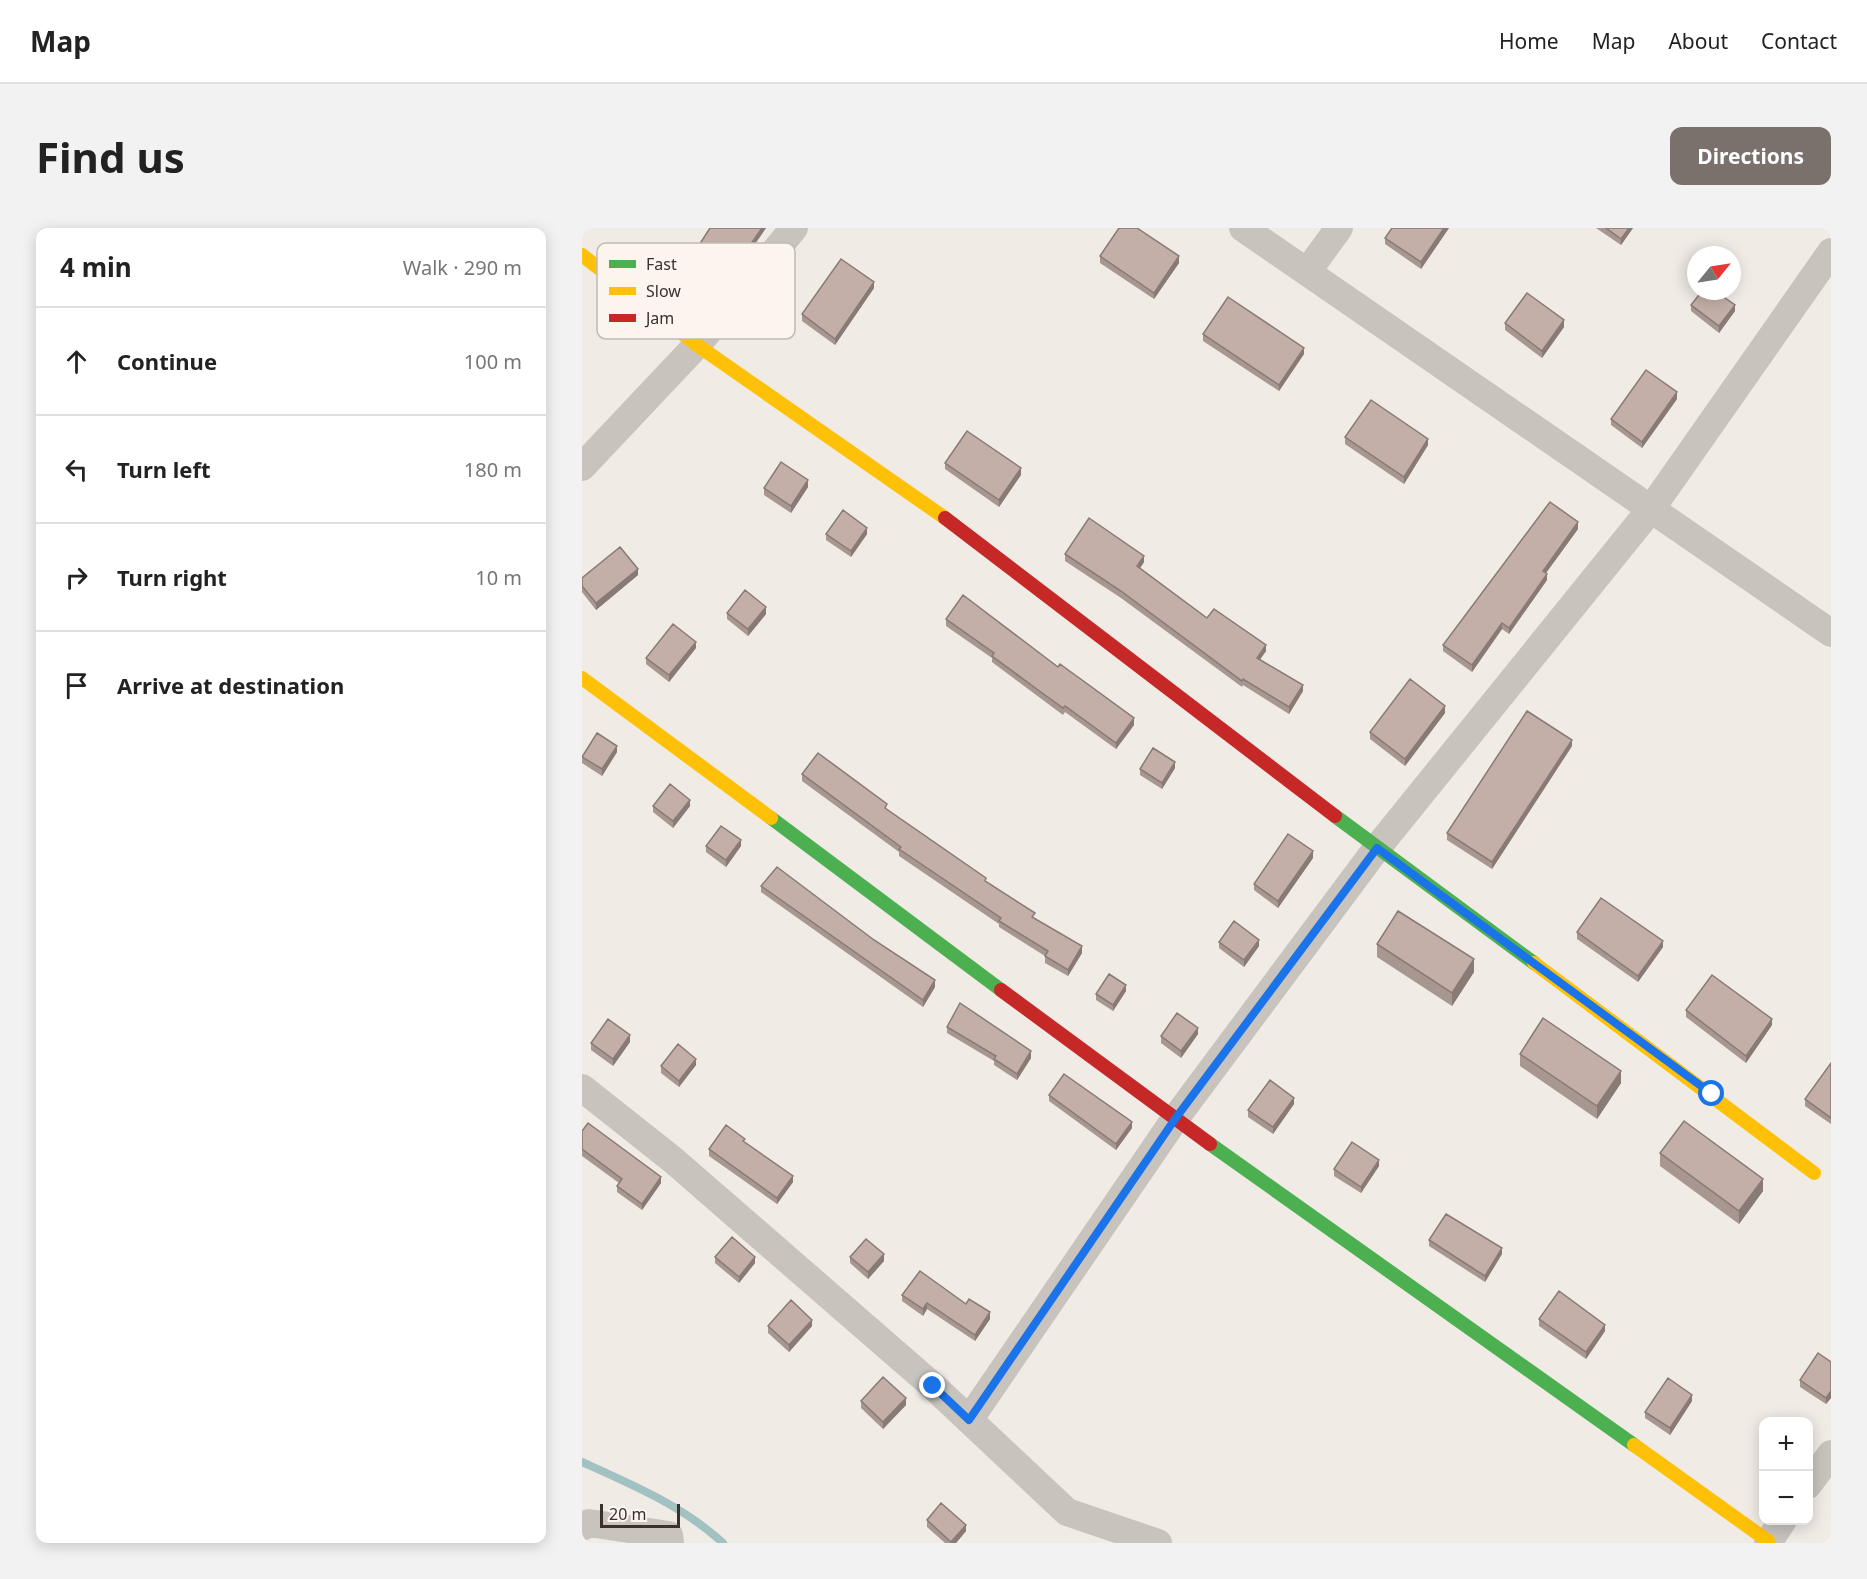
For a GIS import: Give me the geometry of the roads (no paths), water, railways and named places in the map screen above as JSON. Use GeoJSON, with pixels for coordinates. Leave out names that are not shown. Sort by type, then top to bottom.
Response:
{"type":"FeatureCollection","features":[{"type":"Feature","properties":{"kind":"street"},"geometry":{"type":"LineString","coordinates":[[782,243],[794,228]]}},
{"type":"Feature","properties":{"kind":"street"},"geometry":{"type":"LineString","coordinates":[[1243,228],[1831,633]]}},
{"type":"Feature","properties":{"kind":"street"},"geometry":{"type":"LineString","coordinates":[[1307,272],[1339,228]]}},
{"type":"Feature","properties":{"kind":"street"},"geometry":{"type":"LineString","coordinates":[[969,1420],[1175,1119],[1377,848],[1651,509],[1831,252]]}},
{"type":"Feature","properties":{"kind":"street"},"geometry":{"type":"LineString","coordinates":[[582,255],[597,267]]}},
{"type":"Feature","properties":{"kind":"street"},"geometry":{"type":"LineString","coordinates":[[689,339],[938,512],[1377,848],[1703,1087],[1814,1173]]}},
{"type":"Feature","properties":{"kind":"street"},"geometry":{"type":"LineString","coordinates":[[582,466],[702,339]]}},
{"type":"Feature","properties":{"kind":"street"},"geometry":{"type":"LineString","coordinates":[[582,678],[1175,1119],[1773,1535]]}},
{"type":"Feature","properties":{"kind":"street"},"geometry":{"type":"LineString","coordinates":[[582,1088],[673,1160],[969,1420],[1067,1512],[1158,1543]]}},
{"type":"Feature","properties":{"kind":"street"},"geometry":{"type":"LineString","coordinates":[[1813,1479],[1831,1454]]}},
{"type":"Feature","properties":{"kind":"street"},"geometry":{"type":"LineString","coordinates":[[582,1527],[590,1523],[669,1535],[670,1543]]}},
{"type":"Feature","properties":{"kind":"waterway"},"geometry":{"type":"LineString","coordinates":[[582,1462],[674,1507],[723,1543]]}}]}
